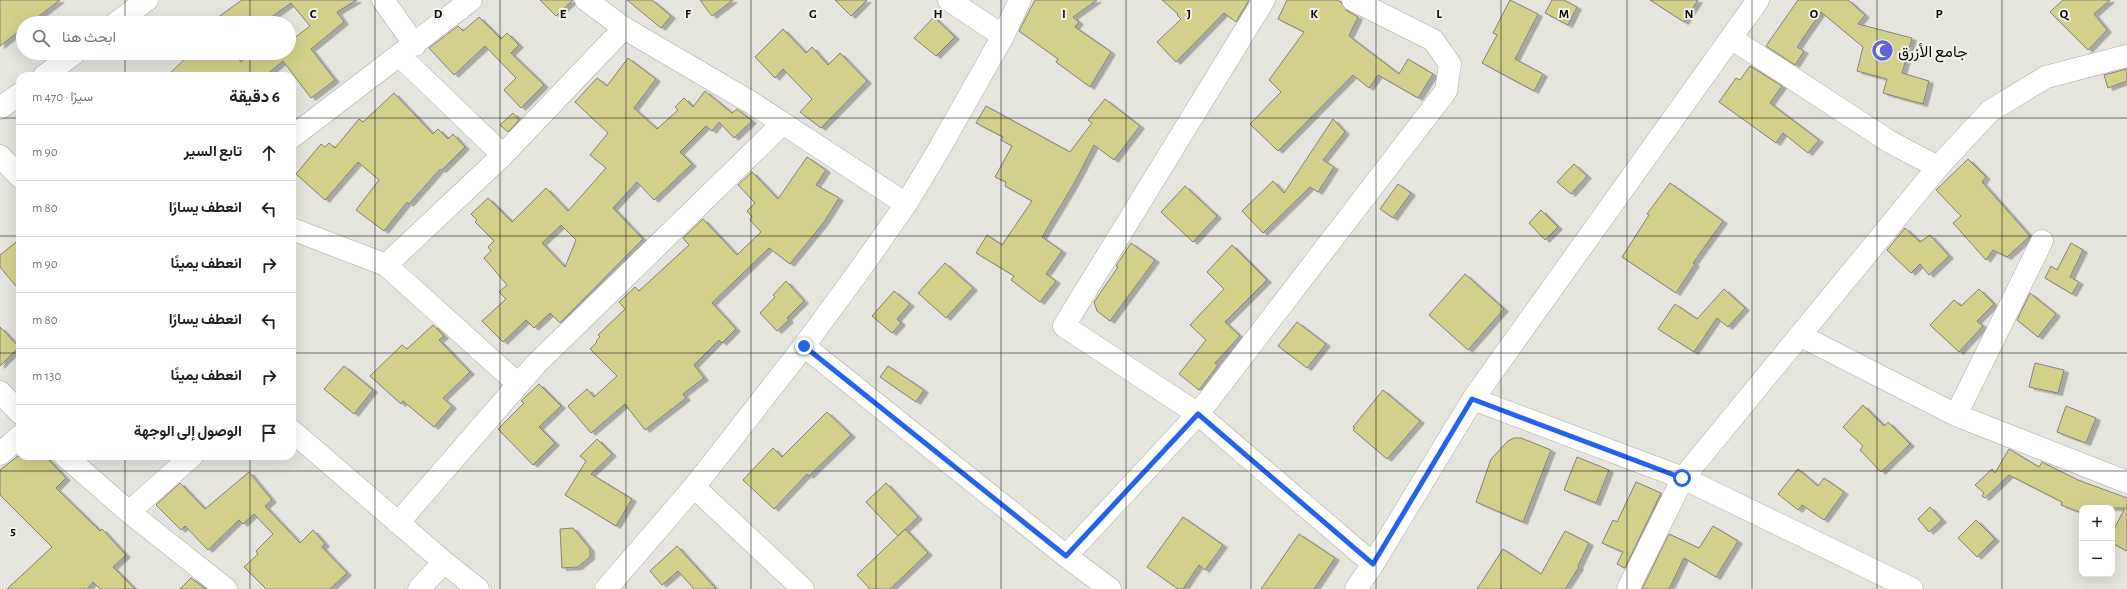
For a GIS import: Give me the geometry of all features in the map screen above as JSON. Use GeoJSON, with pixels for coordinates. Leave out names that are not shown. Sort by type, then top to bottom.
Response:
{"type":"FeatureCollection","features":[{"type":"Feature","properties":{"kind":"street"},"geometry":{"type":"LineString","coordinates":[[125,16],[147,0]]}},
{"type":"Feature","properties":{"kind":"street"},"geometry":{"type":"LineString","coordinates":[[383,0],[408,50],[503,155]]}},
{"type":"Feature","properties":{"kind":"street"},"geometry":{"type":"LineString","coordinates":[[296,135],[471,0]]}},
{"type":"Feature","properties":{"kind":"street"},"geometry":{"type":"LineString","coordinates":[[586,0],[624,28],[752,103],[906,204]]}},
{"type":"Feature","properties":{"kind":"street"},"geometry":{"type":"LineString","coordinates":[[948,0],[1003,36]]}},
{"type":"Feature","properties":{"kind":"street"},"geometry":{"type":"LineString","coordinates":[[606,589],[694,487],[804,346],[906,204],[938,151],[1003,36],[1020,0]]}},
{"type":"Feature","properties":{"kind":"street"},"geometry":{"type":"LineString","coordinates":[[1264,0],[1064,326],[1198,414],[1373,564]]}},
{"type":"Feature","properties":{"kind":"street"},"geometry":{"type":"LineString","coordinates":[[1066,556],[1198,414],[1446,91],[1450,64],[1432,40],[1353,0]]}},
{"type":"Feature","properties":{"kind":"street"},"geometry":{"type":"LineString","coordinates":[[1356,589],[1373,564],[1472,399],[1758,0]]}},
{"type":"Feature","properties":{"kind":"street"},"geometry":{"type":"LineString","coordinates":[[386,265],[503,155],[624,28]]}},
{"type":"Feature","properties":{"kind":"street"},"geometry":{"type":"LineString","coordinates":[[1731,38],[1890,142],[1938,168]]}},
{"type":"Feature","properties":{"kind":"street"},"geometry":{"type":"LineString","coordinates":[[1628,589],[1682,478],[1938,168],[1990,111],[2046,77],[2127,56]]}},
{"type":"Feature","properties":{"kind":"street"},"geometry":{"type":"LineString","coordinates":[[49,72],[66,60]]}},
{"type":"Feature","properties":{"kind":"street"},"geometry":{"type":"LineString","coordinates":[[0,108],[16,97]]}},
{"type":"Feature","properties":{"kind":"street"},"geometry":{"type":"LineString","coordinates":[[398,523],[518,384],[782,124]]}},
{"type":"Feature","properties":{"kind":"street"},"geometry":{"type":"LineString","coordinates":[[0,156],[16,173]]}},
{"type":"Feature","properties":{"kind":"street"},"geometry":{"type":"LineString","coordinates":[[296,231],[386,265],[518,384]]}},
{"type":"Feature","properties":{"kind":"street"},"geometry":{"type":"LineString","coordinates":[[1956,415],[2042,241]]}},
{"type":"Feature","properties":{"kind":"street"},"geometry":{"type":"LineString","coordinates":[[1800,336],[1956,415],[2127,482]]}},
{"type":"Feature","properties":{"kind":"street"},"geometry":{"type":"LineString","coordinates":[[804,346],[1066,556],[1110,589]]}},
{"type":"Feature","properties":{"kind":"street"},"geometry":{"type":"LineString","coordinates":[[0,392],[16,409]]}},
{"type":"Feature","properties":{"kind":"street"},"geometry":{"type":"LineString","coordinates":[[1472,399],[1682,478],[1912,589]]}},
{"type":"Feature","properties":{"kind":"street"},"geometry":{"type":"LineString","coordinates":[[296,434],[398,523],[478,589]]}},
{"type":"Feature","properties":{"kind":"street"},"geometry":{"type":"LineString","coordinates":[[0,454],[16,440]]}},
{"type":"Feature","properties":{"kind":"street"},"geometry":{"type":"LineString","coordinates":[[70,460],[129,512],[226,589]]}},
{"type":"Feature","properties":{"kind":"street"},"geometry":{"type":"LineString","coordinates":[[129,512],[188,460]]}},
{"type":"Feature","properties":{"kind":"street"},"geometry":{"type":"LineString","coordinates":[[694,487],[796,587]]}},
{"type":"Feature","properties":{"kind":"street"},"geometry":{"type":"LineString","coordinates":[[419,589],[444,562]]}},
{"type":"Feature","properties":{"kind":"building"},"geometry":{"type":"Polygon","coordinates":[[[0,0],[60,0],[39,16],[16,16],[16,33],[0,46],[0,0]]]}},
{"type":"Feature","properties":{"kind":"building"},"geometry":{"type":"Polygon","coordinates":[[[242,0],[357,0],[337,12],[344,22],[311,49],[335,80],[311,98],[296,78],[296,72],[291,72],[283,61],[270,72],[171,72],[184,60],[239,60],[241,62],[243,60],[296,60],[296,37],[310,26],[291,3],[273,16],[220,16],[242,0]]]}},
{"type":"Feature","properties":{"kind":"building"},"geometry":{"type":"Polygon","coordinates":[[[540,0],[573,0],[556,16],[540,0]]]}},
{"type":"Feature","properties":{"kind":"building"},"geometry":{"type":"Polygon","coordinates":[[[627,0],[652,0],[671,16],[661,28],[627,0]]]}},
{"type":"Feature","properties":{"kind":"building"},"geometry":{"type":"Polygon","coordinates":[[[700,0],[733,0],[712,16],[700,0]]]}},
{"type":"Feature","properties":{"kind":"building"},"geometry":{"type":"Polygon","coordinates":[[[835,0],[867,0],[851,16],[835,0]]]}},
{"type":"Feature","properties":{"kind":"building"},"geometry":{"type":"Polygon","coordinates":[[[1035,0],[1097,0],[1073,17],[1079,22],[1075,27],[1111,52],[1090,87],[1056,62],[1058,59],[1019,31],[1035,0]]]}},
{"type":"Feature","properties":{"kind":"building"},"geometry":{"type":"Polygon","coordinates":[[[1162,0],[1249,0],[1236,22],[1224,13],[1176,62],[1157,42],[1181,19],[1177,15],[1178,14],[1162,0]]]}},
{"type":"Feature","properties":{"kind":"building"},"geometry":{"type":"Polygon","coordinates":[[[1287,0],[1337,0],[1341,2],[1347,11],[1358,17],[1349,36],[1399,74],[1408,59],[1433,74],[1418,98],[1378,75],[1369,88],[1353,75],[1278,151],[1250,124],[1281,92],[1269,80],[1304,32],[1278,19],[1287,0]]]}},
{"type":"Feature","properties":{"kind":"building"},"geometry":{"type":"Polygon","coordinates":[[[1510,0],[1538,14],[1515,59],[1543,74],[1534,91],[1482,63],[1497,35],[1493,33],[1510,0]]]}},
{"type":"Feature","properties":{"kind":"building"},"geometry":{"type":"Polygon","coordinates":[[[1552,0],[1564,0],[1577,7],[1568,25],[1545,13],[1552,0]]]}},
{"type":"Feature","properties":{"kind":"building"},"geometry":{"type":"Polygon","coordinates":[[[1650,0],[1698,0],[1684,22],[1650,0]]]}},
{"type":"Feature","properties":{"kind":"building"},"geometry":{"type":"Polygon","coordinates":[[[1798,0],[1848,0],[1865,15],[1858,24],[1912,38],[1902,73],[1929,81],[1923,104],[1883,93],[1887,79],[1857,71],[1863,47],[1821,12],[1797,47],[1804,51],[1795,65],[1766,46],[1798,0]]]}},
{"type":"Feature","properties":{"kind":"building"},"geometry":{"type":"Polygon","coordinates":[[[2063,0],[2110,0],[2094,14],[2107,30],[2088,50],[2050,12],[2063,0]]]}},
{"type":"Feature","properties":{"kind":"building"},"geometry":{"type":"Polygon","coordinates":[[[479,17],[501,39],[507,33],[519,45],[511,53],[544,85],[521,108],[504,90],[516,78],[485,46],[454,75],[429,48],[458,26],[463,31],[479,17]]]}},
{"type":"Feature","properties":{"kind":"building"},"geometry":{"type":"Polygon","coordinates":[[[934,17],[955,37],[936,56],[914,38],[934,17]]]}},
{"type":"Feature","properties":{"kind":"building"},"geometry":{"type":"Polygon","coordinates":[[[783,29],[806,53],[812,47],[828,65],[840,53],[867,81],[821,128],[800,112],[812,99],[783,69],[775,78],[755,57],[783,29]]]}},
{"type":"Feature","properties":{"kind":"building"},"geometry":{"type":"Polygon","coordinates":[[[628,58],[656,79],[634,108],[657,129],[678,110],[675,107],[684,98],[693,107],[705,91],[732,113],[737,109],[752,121],[734,138],[719,122],[712,131],[706,126],[680,152],[692,164],[654,200],[637,182],[613,208],[643,239],[560,323],[550,313],[534,328],[526,320],[503,342],[482,321],[506,299],[499,292],[507,285],[484,258],[491,251],[488,247],[494,241],[475,222],[477,220],[471,214],[488,198],[512,222],[546,188],[568,211],[606,168],[590,155],[608,133],[575,102],[597,78],[607,86],[628,58]],[[561,225],[542,243],[565,267],[576,240],[561,225]]]}},
{"type":"Feature","properties":{"kind":"building"},"geometry":{"type":"Polygon","coordinates":[[[1750,66],[1782,86],[1770,103],[1819,140],[1808,153],[1783,133],[1776,143],[1719,102],[1736,78],[1740,80],[1750,66]]]}},
{"type":"Feature","properties":{"kind":"building"},"geometry":{"type":"Polygon","coordinates":[[[2127,69],[2127,81],[2108,88],[2104,75],[2127,69]]]}},
{"type":"Feature","properties":{"kind":"building"},"geometry":{"type":"Polygon","coordinates":[[[394,93],[433,134],[438,129],[448,139],[453,134],[465,147],[442,170],[440,169],[409,204],[407,202],[384,231],[356,210],[379,180],[358,162],[325,200],[296,174],[321,144],[325,147],[329,143],[335,148],[359,119],[363,122],[394,93]]]}},
{"type":"Feature","properties":{"kind":"building"},"geometry":{"type":"Polygon","coordinates":[[[1105,99],[1140,126],[1114,160],[1094,145],[1076,180],[1042,237],[1062,251],[1046,274],[1056,281],[1040,302],[1011,280],[1014,276],[976,253],[987,235],[1002,245],[1032,201],[1005,186],[1006,182],[995,177],[1012,146],[1001,140],[1003,137],[976,123],[986,106],[1070,152],[1092,123],[1088,120],[1105,99]]]}},
{"type":"Feature","properties":{"kind":"building"},"geometry":{"type":"Polygon","coordinates":[[[513,113],[519,120],[508,132],[500,125],[513,113]]]}},
{"type":"Feature","properties":{"kind":"building"},"geometry":{"type":"Polygon","coordinates":[[[1333,119],[1345,132],[1323,160],[1334,167],[1318,192],[1310,187],[1263,233],[1242,211],[1273,181],[1284,193],[1333,119]]]}},
{"type":"Feature","properties":{"kind":"building"},"geometry":{"type":"Polygon","coordinates":[[[807,157],[826,170],[816,185],[839,198],[824,222],[790,264],[769,248],[712,303],[736,329],[722,343],[719,340],[694,365],[704,378],[683,394],[686,398],[645,430],[625,404],[591,433],[568,406],[587,389],[594,397],[617,376],[590,349],[600,337],[598,335],[625,309],[619,302],[635,287],[639,291],[689,245],[683,238],[703,219],[737,255],[761,232],[750,220],[752,217],[747,211],[755,203],[738,185],[752,172],[778,199],[807,157]]]}},
{"type":"Feature","properties":{"kind":"building"},"geometry":{"type":"Polygon","coordinates":[[[1968,159],[1986,177],[1982,182],[2030,236],[2007,257],[1993,250],[1986,260],[1953,223],[1961,216],[1936,190],[1968,159]]]}},
{"type":"Feature","properties":{"kind":"building"},"geometry":{"type":"Polygon","coordinates":[[[1574,164],[1587,176],[1571,194],[1557,182],[1574,164]]]}},
{"type":"Feature","properties":{"kind":"building"},"geometry":{"type":"Polygon","coordinates":[[[1670,183],[1723,221],[1693,263],[1695,264],[1676,293],[1622,257],[1649,215],[1647,214],[1670,183]]]}},
{"type":"Feature","properties":{"kind":"building"},"geometry":{"type":"Polygon","coordinates":[[[1398,184],[1411,193],[1393,218],[1380,209],[1398,184]]]}},
{"type":"Feature","properties":{"kind":"building"},"geometry":{"type":"Polygon","coordinates":[[[1185,186],[1217,216],[1193,242],[1161,212],[1185,186]]]}},
{"type":"Feature","properties":{"kind":"building"},"geometry":{"type":"Polygon","coordinates":[[[1541,210],[1558,227],[1545,240],[1529,223],[1541,210]]]}},
{"type":"Feature","properties":{"kind":"building"},"geometry":{"type":"Polygon","coordinates":[[[1905,228],[1920,242],[1930,235],[1949,256],[1929,275],[1920,264],[1911,273],[1887,250],[1905,228]]]}},
{"type":"Feature","properties":{"kind":"building"},"geometry":{"type":"Polygon","coordinates":[[[16,242],[16,286],[0,267],[0,255],[16,242]]]}},
{"type":"Feature","properties":{"kind":"building"},"geometry":{"type":"Polygon","coordinates":[[[1131,243],[1155,260],[1110,321],[1097,311],[1094,302],[1118,267],[1116,266],[1131,243]]]}},
{"type":"Feature","properties":{"kind":"building"},"geometry":{"type":"Polygon","coordinates":[[[2071,243],[2083,250],[2070,277],[2079,282],[2072,294],[2045,278],[2051,266],[2057,270],[2071,243]]]}},
{"type":"Feature","properties":{"kind":"building"},"geometry":{"type":"Polygon","coordinates":[[[1232,245],[1267,280],[1225,322],[1240,336],[1215,363],[1218,365],[1199,390],[1179,374],[1206,340],[1190,325],[1224,289],[1207,272],[1232,245]]]}},
{"type":"Feature","properties":{"kind":"building"},"geometry":{"type":"Polygon","coordinates":[[[945,263],[973,288],[946,318],[918,293],[945,263]]]}},
{"type":"Feature","properties":{"kind":"building"},"geometry":{"type":"Polygon","coordinates":[[[1465,274],[1504,309],[1468,350],[1429,315],[1465,274]]]}},
{"type":"Feature","properties":{"kind":"building"},"geometry":{"type":"Polygon","coordinates":[[[786,281],[804,301],[787,318],[789,320],[777,331],[760,313],[775,297],[773,295],[786,281]]]}},
{"type":"Feature","properties":{"kind":"building"},"geometry":{"type":"Polygon","coordinates":[[[1724,289],[1745,308],[1728,327],[1717,318],[1694,352],[1658,329],[1675,304],[1697,319],[1724,289]]]}},
{"type":"Feature","properties":{"kind":"building"},"geometry":{"type":"Polygon","coordinates":[[[1979,289],[1994,304],[1977,321],[1983,326],[1959,352],[1930,325],[1954,300],[1961,306],[1979,289]]]}},
{"type":"Feature","properties":{"kind":"building"},"geometry":{"type":"Polygon","coordinates":[[[894,291],[910,304],[897,319],[901,323],[892,333],[872,316],[894,291]]]}},
{"type":"Feature","properties":{"kind":"building"},"geometry":{"type":"Polygon","coordinates":[[[2030,293],[2056,314],[2038,337],[2017,320],[2030,293]]]}},
{"type":"Feature","properties":{"kind":"building"},"geometry":{"type":"Polygon","coordinates":[[[1297,322],[1326,344],[1307,368],[1278,346],[1297,322]]]}},
{"type":"Feature","properties":{"kind":"building"},"geometry":{"type":"Polygon","coordinates":[[[433,325],[444,336],[439,340],[470,372],[443,398],[452,406],[434,427],[403,401],[401,404],[370,376],[402,345],[407,349],[433,325]]]}},
{"type":"Feature","properties":{"kind":"building"},"geometry":{"type":"Polygon","coordinates":[[[0,327],[16,344],[16,350],[0,366],[0,327]]]}},
{"type":"Feature","properties":{"kind":"building"},"geometry":{"type":"Polygon","coordinates":[[[2035,363],[2064,370],[2058,393],[2029,387],[2035,363]]]}},
{"type":"Feature","properties":{"kind":"building"},"geometry":{"type":"Polygon","coordinates":[[[344,366],[373,390],[354,414],[324,389],[344,366]]]}},
{"type":"Feature","properties":{"kind":"building"},"geometry":{"type":"Polygon","coordinates":[[[888,366],[924,390],[916,402],[880,377],[888,366]]]}},
{"type":"Feature","properties":{"kind":"building"},"geometry":{"type":"Polygon","coordinates":[[[539,384],[561,406],[539,427],[555,443],[533,465],[498,429],[524,403],[521,401],[539,384]]]}},
{"type":"Feature","properties":{"kind":"building"},"geometry":{"type":"Polygon","coordinates":[[[1383,390],[1420,421],[1387,459],[1353,430],[1355,428],[1353,427],[1383,390]]]}},
{"type":"Feature","properties":{"kind":"building"},"geometry":{"type":"Polygon","coordinates":[[[1863,405],[1884,426],[1888,422],[1910,444],[1881,472],[1860,450],[1863,446],[1843,427],[1863,405]]]}},
{"type":"Feature","properties":{"kind":"building"},"geometry":{"type":"Polygon","coordinates":[[[2066,406],[2096,418],[2086,443],[2057,432],[2066,406]]]}},
{"type":"Feature","properties":{"kind":"building"},"geometry":{"type":"Polygon","coordinates":[[[827,412],[851,435],[809,476],[807,474],[774,509],[743,480],[773,448],[782,457],[827,412]]]}},
{"type":"Feature","properties":{"kind":"building"},"geometry":{"type":"Polygon","coordinates":[[[1514,438],[1521,438],[1551,450],[1523,522],[1476,502],[1491,459],[1508,441],[1514,438]]]}},
{"type":"Feature","properties":{"kind":"building"},"geometry":{"type":"Polygon","coordinates":[[[597,439],[612,454],[591,474],[632,499],[616,526],[565,495],[586,461],[580,456],[597,439]]]}},
{"type":"Feature","properties":{"kind":"building"},"geometry":{"type":"Polygon","coordinates":[[[2009,449],[2039,467],[2042,462],[2078,480],[2127,498],[2127,551],[2115,545],[2115,527],[2125,508],[2115,508],[2115,505],[2079,505],[2079,512],[2061,505],[2062,502],[2009,475],[1985,498],[1982,496],[1984,493],[1975,485],[1992,469],[1995,473],[2009,449]]]}},
{"type":"Feature","properties":{"kind":"building"},"geometry":{"type":"Polygon","coordinates":[[[1577,457],[1609,470],[1596,503],[1564,490],[1577,457]]]}},
{"type":"Feature","properties":{"kind":"building"},"geometry":{"type":"Polygon","coordinates":[[[16,458],[16,460],[49,460],[66,478],[56,488],[100,531],[102,529],[126,555],[113,567],[135,589],[100,589],[93,582],[87,589],[7,589],[52,547],[0,495],[0,470],[16,458]]]}},
{"type":"Feature","properties":{"kind":"building"},"geometry":{"type":"Polygon","coordinates":[[[1798,469],[1818,486],[1824,478],[1844,492],[1824,520],[1802,505],[1798,510],[1778,494],[1798,469]]]}},
{"type":"Feature","properties":{"kind":"building"},"geometry":{"type":"Polygon","coordinates":[[[249,472],[272,500],[265,506],[300,543],[313,530],[325,544],[322,547],[347,573],[330,589],[266,589],[244,567],[258,554],[256,551],[273,534],[254,514],[243,524],[239,520],[208,550],[185,526],[181,530],[156,505],[180,483],[205,509],[249,472]]]}},
{"type":"Feature","properties":{"kind":"building"},"geometry":{"type":"Polygon","coordinates":[[[1636,482],[1661,493],[1625,568],[1617,564],[1623,552],[1602,543],[1613,520],[1617,522],[1636,482]]]}},
{"type":"Feature","properties":{"kind":"building"},"geometry":{"type":"Polygon","coordinates":[[[886,483],[918,517],[898,536],[866,502],[886,483]]]}},
{"type":"Feature","properties":{"kind":"building"},"geometry":{"type":"Polygon","coordinates":[[[1930,507],[1942,520],[1929,532],[1918,519],[1930,507]]]}},
{"type":"Feature","properties":{"kind":"building"},"geometry":{"type":"Polygon","coordinates":[[[1183,517],[1223,545],[1205,570],[1199,565],[1183,589],[1178,589],[1147,567],[1183,517]]]}},
{"type":"Feature","properties":{"kind":"building"},"geometry":{"type":"Polygon","coordinates":[[[1976,520],[1995,539],[1977,557],[1958,538],[1976,520]]]}},
{"type":"Feature","properties":{"kind":"building"},"geometry":{"type":"Polygon","coordinates":[[[1713,526],[1738,541],[1716,577],[1684,558],[1669,589],[1642,589],[1669,534],[1699,548],[1713,526]]]}},
{"type":"Feature","properties":{"kind":"building"},"geometry":{"type":"Polygon","coordinates":[[[573,528],[590,549],[590,557],[578,567],[562,568],[560,529],[573,528]]]}},
{"type":"Feature","properties":{"kind":"building"},"geometry":{"type":"Polygon","coordinates":[[[905,529],[928,553],[890,589],[870,589],[857,575],[905,529]]]}},
{"type":"Feature","properties":{"kind":"building"},"geometry":{"type":"Polygon","coordinates":[[[1565,531],[1589,543],[1578,566],[1579,567],[1565,589],[1477,589],[1503,549],[1541,574],[1565,531]]]}},
{"type":"Feature","properties":{"kind":"building"},"geometry":{"type":"Polygon","coordinates":[[[1299,534],[1335,558],[1314,589],[1261,589],[1299,534]]]}},
{"type":"Feature","properties":{"kind":"building"},"geometry":{"type":"Polygon","coordinates":[[[677,546],[716,589],[694,589],[678,571],[662,585],[650,571],[677,546]]]}},
{"type":"Feature","properties":{"kind":"building"},"geometry":{"type":"Polygon","coordinates":[[[191,578],[206,589],[180,589],[191,578]]]}},
{"type":"Feature","properties":{"kind":"place","name":"جامع الأزرق"},"geometry":{"type":"Point","coordinates":[1883,51]}},
{"type":"Feature","properties":{"kind":"route"},"geometry":{"type":"LineString","coordinates":[[804,346],[1066,556],[1198,414],[1373,564],[1472,399],[1682,478]]}}]}
